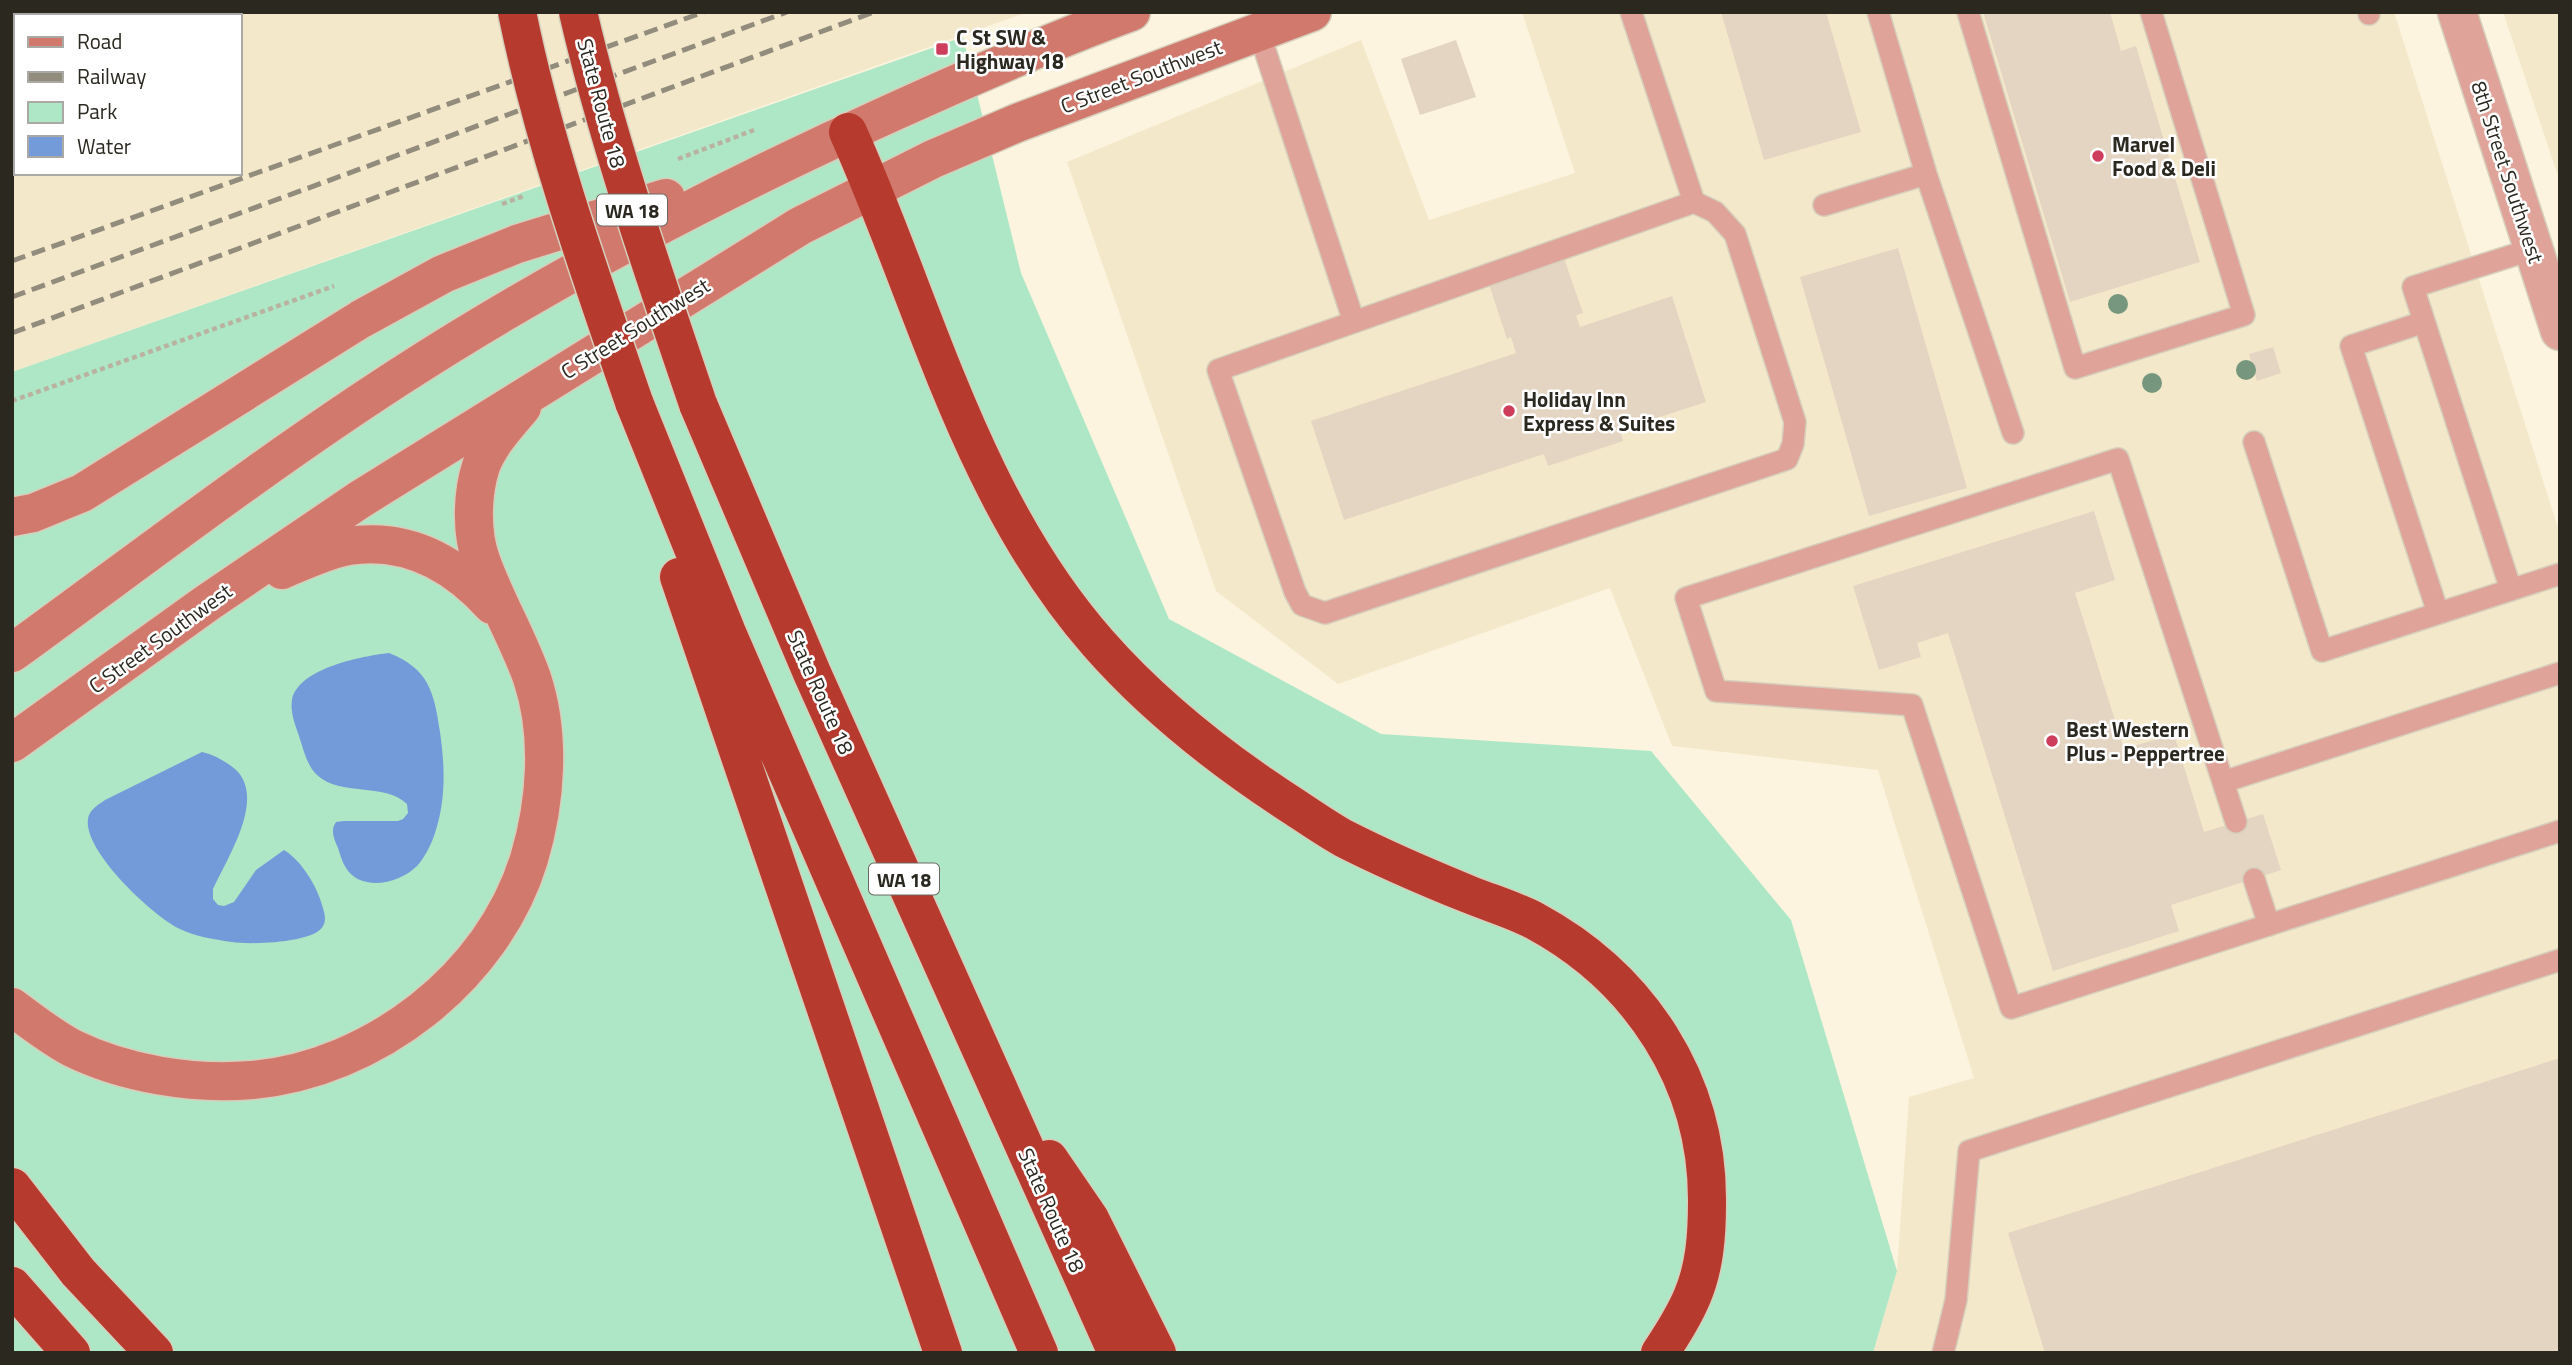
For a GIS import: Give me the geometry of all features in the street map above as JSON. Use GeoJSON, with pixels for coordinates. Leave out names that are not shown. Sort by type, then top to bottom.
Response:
{"type":"FeatureCollection","features":[{"type":"Feature","properties":{"kind":"highway","name":"WA 18"},"geometry":{"type":"LineString","coordinates":[[517,12],[551,145],[634,402],[728,635],[1039,1353]]}},
{"type":"Feature","properties":{"kind":"highway","name":"State Route 18"},"geometry":{"type":"LineString","coordinates":[[578,12],[594,83],[633,214],[698,404],[806,660],[1117,1353]]}},
{"type":"Feature","properties":{"kind":"highway"},"geometry":{"type":"LineString","coordinates":[[848,132],[873,188],[971,437],[1011,517],[1055,587],[1098,643],[1170,715],[1230,764],[1341,836],[1414,872],[1533,920],[1580,950],[1617,982],[1655,1027],[1682,1076],[1699,1127],[1707,1178],[1707,1223],[1703,1261],[1693,1295],[1660,1353]]}},
{"type":"Feature","properties":{"kind":"highway"},"geometry":{"type":"LineString","coordinates":[[634,402],[669,549],[943,1353]]}},
{"type":"Feature","properties":{"kind":"highway"},"geometry":{"type":"LineString","coordinates":[[995,1081],[1090,1219],[1157,1353]]}},
{"type":"Feature","properties":{"kind":"highway"},"geometry":{"type":"LineString","coordinates":[[12,1186],[78,1272],[154,1353]]}},
{"type":"Feature","properties":{"kind":"highway"},"geometry":{"type":"LineString","coordinates":[[12,1286],[71,1353]]}},
{"type":"Feature","properties":{"kind":"main road"},"geometry":{"type":"LineString","coordinates":[[12,653],[288,453],[400,376],[560,280],[766,170],[960,80],[1131,12]]}},
{"type":"Feature","properties":{"kind":"main road","name":"C Street Southwest"},"geometry":{"type":"LineString","coordinates":[[12,744],[207,603],[359,500],[800,226],[873,188],[1017,123],[1312,12]]}},
{"type":"Feature","properties":{"kind":"main road"},"geometry":{"type":"LineString","coordinates":[[12,517],[33,513],[82,493],[361,319],[443,274],[517,244],[766,170]]}},
{"type":"Feature","properties":{"kind":"main road"},"geometry":{"type":"LineString","coordinates":[[12,1007],[72,1048],[123,1066],[201,1080],[252,1080],[292,1073],[362,1047],[403,1024],[436,998],[472,963],[515,899],[541,812],[544,769],[542,719],[531,677],[480,558],[475,532],[475,496],[482,466],[501,431],[541,387]]}},
{"type":"Feature","properties":{"kind":"main road"},"geometry":{"type":"LineString","coordinates":[[207,603],[312,557],[348,546],[385,545],[422,552],[456,570],[507,622]]}},
{"type":"Feature","properties":{"kind":"street","name":"8th Street Southwest"},"geometry":{"type":"LineString","coordinates":[[2464,14],[2560,331]]}},
{"type":"Feature","properties":{"kind":"lane"},"geometry":{"type":"LineString","coordinates":[[1631,12],[1695,202],[1715,212],[1734,234],[1795,422],[1793,444],[1787,459],[1325,613],[1302,605],[1295,592],[1218,370],[1695,202]]}},
{"type":"Feature","properties":{"kind":"lane"},"geometry":{"type":"LineString","coordinates":[[1878,12],[1926,174],[2012,433]]}},
{"type":"Feature","properties":{"kind":"lane"},"geometry":{"type":"LineString","coordinates":[[1968,12],[2076,368],[2244,315],[2151,12]]}},
{"type":"Feature","properties":{"kind":"lane"},"geometry":{"type":"LineString","coordinates":[[1259,32],[1354,322]]}},
{"type":"Feature","properties":{"kind":"lane"},"geometry":{"type":"LineString","coordinates":[[1824,205],[1926,174]]}},
{"type":"Feature","properties":{"kind":"lane"},"geometry":{"type":"LineString","coordinates":[[2511,590],[2413,287],[2533,249]]}},
{"type":"Feature","properties":{"kind":"lane"},"geometry":{"type":"LineString","coordinates":[[2424,322],[2351,346],[2438,613]]}},
{"type":"Feature","properties":{"kind":"lane"},"geometry":{"type":"LineString","coordinates":[[2254,442],[2322,651],[2560,574]]}},
{"type":"Feature","properties":{"kind":"lane"},"geometry":{"type":"LineString","coordinates":[[2236,822],[2118,459],[1686,598],[1716,691],[1912,705],[2011,1008],[2560,831]]}},
{"type":"Feature","properties":{"kind":"lane"},"geometry":{"type":"LineString","coordinates":[[2223,782],[2560,673]]}},
{"type":"Feature","properties":{"kind":"lane"},"geometry":{"type":"LineString","coordinates":[[2254,879],[2269,925]]}},
{"type":"Feature","properties":{"kind":"lane"},"geometry":{"type":"LineString","coordinates":[[1943,1353],[1956,1300],[1969,1150],[2560,960]]}},
{"type":"Feature","properties":{"kind":"shaded area"},"geometry":{"type":"Polygon","coordinates":[[[12,12],[1028,12],[12,372],[12,12]]]}},
{"type":"Feature","properties":{"kind":"shaded area"},"geometry":{"type":"Polygon","coordinates":[[[1522,12],[2394,12],[2560,534],[2560,1353],[1873,1353],[1897,1271],[1909,1097],[1974,1078],[1878,770],[1672,746],[1610,588],[1338,684],[1216,591],[1067,162],[1361,40],[1429,220],[1575,173],[1522,12]]]}},
{"type":"Feature","properties":{"kind":"shaded area"},"geometry":{"type":"Polygon","coordinates":[[[2503,12],[2560,12],[2560,182],[2503,12]]]}},
{"type":"Feature","properties":{"kind":"green space"},"geometry":{"type":"Polygon","coordinates":[[[963,37],[1021,273],[1169,619],[1381,734],[1651,751],[1791,920],[1897,1271],[1873,1353],[12,1353],[12,372],[963,37]]]}},
{"type":"Feature","properties":{"kind":"water"},"geometry":{"type":"Polygon","coordinates":[[[389,653],[413,666],[421,674],[432,694],[442,745],[443,796],[434,837],[420,863],[391,881],[370,883],[353,876],[346,868],[334,838],[334,825],[344,821],[398,821],[408,813],[407,804],[387,793],[338,786],[317,775],[306,757],[293,718],[292,700],[297,689],[318,672],[348,661],[389,653]]]}},
{"type":"Feature","properties":{"kind":"water"},"geometry":{"type":"Polygon","coordinates":[[[202,752],[235,769],[244,781],[247,796],[241,828],[213,889],[213,899],[218,905],[224,906],[234,902],[256,870],[284,850],[302,867],[320,898],[325,921],[318,932],[281,942],[253,943],[198,936],[168,922],[154,911],[122,881],[96,848],[89,832],[88,819],[94,808],[202,752]]]}},
{"type":"Feature","properties":{"kind":"building"},"geometry":{"type":"Polygon","coordinates":[[[1721,12],[1826,12],[1861,132],[1764,160],[1721,12]]]}},
{"type":"Feature","properties":{"kind":"building","name":"Marvel Food & Deli"},"geometry":{"type":"Polygon","coordinates":[[[1983,12],[2110,12],[2121,51],[2136,46],[2200,262],[2070,302],[1983,12]]]}},
{"type":"Feature","properties":{"kind":"building"},"geometry":{"type":"Polygon","coordinates":[[[1456,40],[1476,97],[1420,115],[1401,59],[1456,40]]]}},
{"type":"Feature","properties":{"kind":"building","name":"Holiday Inn Express & Suites"},"geometry":{"type":"Polygon","coordinates":[[[1558,241],[1583,313],[1576,315],[1580,327],[1672,296],[1706,402],[1620,430],[1623,441],[1548,466],[1544,454],[1344,520],[1311,421],[1516,353],[1511,337],[1507,339],[1483,266],[1558,241]]]}},
{"type":"Feature","properties":{"kind":"building"},"geometry":{"type":"Polygon","coordinates":[[[1898,248],[1967,488],[1869,516],[1800,277],[1898,248]]]}},
{"type":"Feature","properties":{"kind":"building"},"geometry":{"type":"Polygon","coordinates":[[[2273,347],[2281,373],[2257,381],[2249,354],[2273,347]]]}},
{"type":"Feature","properties":{"kind":"building","name":"Best Western Plus - Peppertree"},"geometry":{"type":"Polygon","coordinates":[[[2094,511],[2115,580],[2075,593],[2124,749],[2174,734],[2204,832],[2263,814],[2281,870],[2171,905],[2179,931],[2053,971],[1948,633],[1917,643],[1921,657],[1879,670],[1853,586],[2094,511]]]}},
{"type":"Feature","properties":{"kind":"building"},"geometry":{"type":"Polygon","coordinates":[[[2560,1058],[2560,1353],[2045,1353],[2008,1233],[2560,1058]]]}},
{"type":"Feature","properties":{"kind":"railway"},"geometry":{"type":"LineString","coordinates":[[12,261],[704,12]]}},
{"type":"Feature","properties":{"kind":"railway"},"geometry":{"type":"LineString","coordinates":[[12,297],[787,12]]}},
{"type":"Feature","properties":{"kind":"railway"},"geometry":{"type":"LineString","coordinates":[[12,333],[874,12]]}},
{"type":"Feature","properties":{"kind":"place","name":"C St SW & Highway 18"},"geometry":{"type":"Point","coordinates":[942,49]}},
{"type":"Feature","properties":{"kind":"place","name":"Marvel Food & Deli"},"geometry":{"type":"Point","coordinates":[2098,156]}},
{"type":"Feature","properties":{"kind":"place","name":"Holiday Inn Express & Suites"},"geometry":{"type":"Point","coordinates":[1509,411]}},
{"type":"Feature","properties":{"kind":"place","name":"Best Western Plus - Peppertree"},"geometry":{"type":"Point","coordinates":[2052,741]}}]}
